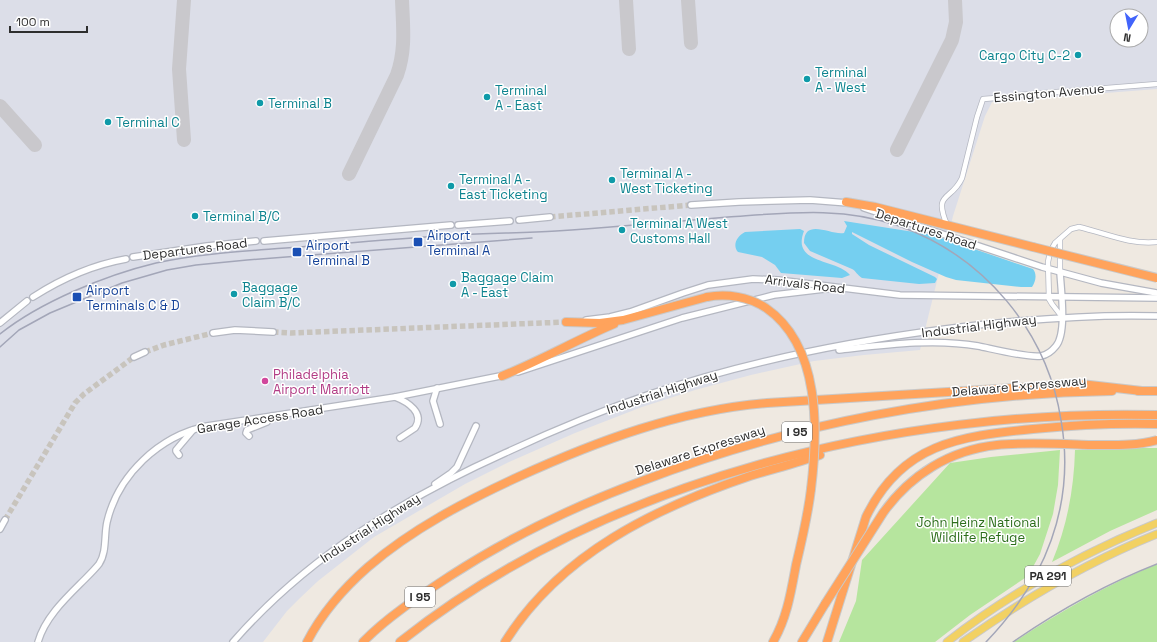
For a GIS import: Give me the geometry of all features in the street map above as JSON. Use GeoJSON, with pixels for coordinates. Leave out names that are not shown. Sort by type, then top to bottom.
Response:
{"type":"FeatureCollection","features":[{"type":"Feature","properties":{"kind":"highway"},"geometry":{"type":"LineString","coordinates":[[846,202],[875,207],[1157,278]]}},
{"type":"Feature","properties":{"kind":"highway"},"geometry":{"type":"LineString","coordinates":[[566,322],[600,323],[630,318],[707,297],[717,295],[734,296],[763,306],[782,322],[798,345],[806,365],[813,405],[815,449],[811,489],[796,570],[787,610],[773,642]]}},
{"type":"Feature","properties":{"kind":"highway"},"geometry":{"type":"LineString","coordinates":[[502,376],[532,364],[587,336],[630,318]]}},
{"type":"Feature","properties":{"kind":"highway"},"geometry":{"type":"LineString","coordinates":[[307,642],[324,615],[352,582],[386,553],[426,526],[479,496],[546,465],[614,438],[666,421],[720,409],[767,403],[1081,384],[1142,391]]}},
{"type":"Feature","properties":{"kind":"highway","name":"Delaware Expressway"},"geometry":{"type":"LineString","coordinates":[[364,640],[398,613],[439,584],[475,560],[509,541],[606,495],[700,460],[809,429],[921,408],[1026,395],[1081,392],[1157,391]]}},
{"type":"Feature","properties":{"kind":"highway","name":"I 95"},"geometry":{"type":"LineString","coordinates":[[400,642],[446,607],[493,577],[548,546],[599,522],[658,498],[725,476],[806,453],[921,430],[1007,420],[1097,414],[1157,415]]}},
{"type":"Feature","properties":{"kind":"highway"},"geometry":{"type":"LineString","coordinates":[[827,642],[866,517],[876,498],[886,485],[900,470],[915,458],[932,449],[951,442],[996,433],[1069,426],[1157,424]]}},
{"type":"Feature","properties":{"kind":"highway"},"geometry":{"type":"LineString","coordinates":[[505,642],[530,608],[561,576],[591,551],[620,533],[666,509],[720,487],[865,440]]}},
{"type":"Feature","properties":{"kind":"highway"},"geometry":{"type":"LineString","coordinates":[[802,642],[888,505],[911,481],[936,464],[966,452],[999,445],[1114,445],[1140,444],[1157,440]]}},
{"type":"Feature","properties":{"kind":"highway"},"geometry":{"type":"LineString","coordinates":[[769,642],[782,615],[796,570]]}},
{"type":"Feature","properties":{"kind":"main road","name":"PA 291"},"geometry":{"type":"LineString","coordinates":[[946,642],[988,612],[1040,580],[1103,547],[1157,523]]}},
{"type":"Feature","properties":{"kind":"main road","name":"PA 291"},"geometry":{"type":"LineString","coordinates":[[963,642],[1051,585],[1101,558],[1157,534]]}},
{"type":"Feature","properties":{"kind":"street","name":"Essington Avenue"},"geometry":{"type":"LineString","coordinates":[[947,226],[941,211],[941,203],[946,195],[957,187],[962,178],[983,99],[1157,84]]}},
{"type":"Feature","properties":{"kind":"street","name":"Departures Road"},"geometry":{"type":"LineString","coordinates":[[691,205],[806,200],[846,202],[1060,272],[1114,286],[1157,293]]}},
{"type":"Feature","properties":{"kind":"street"},"geometry":{"type":"LineString","coordinates":[[519,220],[550,217]]}},
{"type":"Feature","properties":{"kind":"street"},"geometry":{"type":"LineString","coordinates":[[458,225],[510,221]]}},
{"type":"Feature","properties":{"kind":"street","name":"Departures Road"},"geometry":{"type":"LineString","coordinates":[[264,241],[451,225]]}},
{"type":"Feature","properties":{"kind":"street"},"geometry":{"type":"LineString","coordinates":[[1062,317],[1052,304],[1049,296],[1047,268],[1052,250],[1060,238],[1071,229],[1075,227],[1134,242],[1157,242]]}},
{"type":"Feature","properties":{"kind":"street"},"geometry":{"type":"LineString","coordinates":[[809,352],[883,346],[951,343],[1040,356],[1053,349],[1060,340],[1062,332],[1060,238]]}},
{"type":"Feature","properties":{"kind":"street","name":"Departures Road"},"geometry":{"type":"LineString","coordinates":[[133,257],[207,246],[256,241]]}},
{"type":"Feature","properties":{"kind":"street","name":"Departures Road"},"geometry":{"type":"LineString","coordinates":[[33,297],[52,285],[77,273],[106,263],[126,259]]}},
{"type":"Feature","properties":{"kind":"street","name":"Arrivals Road"},"geometry":{"type":"LineString","coordinates":[[566,322],[625,314],[696,288],[737,280],[763,279],[900,295],[1049,296]]}},
{"type":"Feature","properties":{"kind":"street","name":"Garage Access Road"},"geometry":{"type":"LineString","coordinates":[[38,642],[40,635],[54,612],[96,568],[101,560],[110,513],[116,497],[129,476],[144,459],[174,437],[207,426],[395,397],[502,376],[526,370],[639,331],[695,314],[774,295],[833,288]]}},
{"type":"Feature","properties":{"kind":"street"},"geometry":{"type":"LineString","coordinates":[[1049,296],[1157,298]]}},
{"type":"Feature","properties":{"kind":"street"},"geometry":{"type":"LineString","coordinates":[[0,323],[27,301]]}},
{"type":"Feature","properties":{"kind":"street","name":"Industrial Highway"},"geometry":{"type":"LineString","coordinates":[[233,642],[272,601],[315,563],[364,529],[426,492],[476,466],[536,438],[614,407],[708,376],[754,364],[868,340],[992,324],[1062,317],[1157,316]]}},
{"type":"Feature","properties":{"kind":"street"},"geometry":{"type":"LineString","coordinates":[[213,333],[235,330],[273,332]]}},
{"type":"Feature","properties":{"kind":"street"},"geometry":{"type":"LineString","coordinates":[[134,358],[144,352]]}},
{"type":"Feature","properties":{"kind":"street"},"geometry":{"type":"LineString","coordinates":[[437,388],[433,401],[440,424]]}},
{"type":"Feature","properties":{"kind":"street"},"geometry":{"type":"LineString","coordinates":[[395,397],[410,404],[414,408],[418,418],[415,428],[400,438]]}},
{"type":"Feature","properties":{"kind":"street"},"geometry":{"type":"LineString","coordinates":[[249,436],[246,433],[247,430],[267,422],[272,416]]}},
{"type":"Feature","properties":{"kind":"street"},"geometry":{"type":"LineString","coordinates":[[426,492],[455,469],[476,426]]}},
{"type":"Feature","properties":{"kind":"street"},"geometry":{"type":"LineString","coordinates":[[179,455],[176,450],[193,430]]}},
{"type":"Feature","properties":{"kind":"street"},"geometry":{"type":"LineString","coordinates":[[0,529],[5,520]]}},
{"type":"Feature","properties":{"kind":"shaded area"},"geometry":{"type":"Polygon","coordinates":[[[0,0],[1157,0],[1157,89],[992,102],[985,116],[953,216],[920,350],[814,361],[751,375],[695,390],[642,407],[575,433],[509,462],[465,484],[374,537],[318,581],[300,598],[287,611],[263,642],[0,642],[0,0]]]}},
{"type":"Feature","properties":{"kind":"green space","name":"John Heinz National Wildlife Refuge"},"geometry":{"type":"Polygon","coordinates":[[[1157,448],[1157,510],[1110,531],[1052,562],[1062,535],[1069,507],[1075,450],[1157,448]]]}},
{"type":"Feature","properties":{"kind":"green space","name":"John Heinz National Wildlife Refuge"},"geometry":{"type":"Polygon","coordinates":[[[1060,450],[1058,485],[1053,514],[1040,554],[1028,576],[970,615],[935,642],[839,642],[856,601],[862,560],[950,463],[1060,450]]]}},
{"type":"Feature","properties":{"kind":"green space"},"geometry":{"type":"Polygon","coordinates":[[[1157,564],[1157,642],[1014,642],[1048,620],[1084,600],[1157,564]]]}},
{"type":"Feature","properties":{"kind":"water"},"geometry":{"type":"Polygon","coordinates":[[[844,221],[933,235],[1033,269],[1036,278],[1032,287],[956,280],[912,262],[852,232],[852,234],[869,245],[937,279],[935,283],[919,284],[862,278],[852,269],[810,251],[804,243],[805,235],[813,229],[844,233],[847,226],[844,221]]]}},
{"type":"Feature","properties":{"kind":"water"},"geometry":{"type":"Polygon","coordinates":[[[800,229],[804,231],[802,242],[804,250],[809,255],[835,266],[850,275],[842,278],[781,273],[775,265],[762,257],[738,252],[735,246],[736,241],[745,232],[800,229]]]}},
{"type":"Feature","properties":{"kind":"taxiway"},"geometry":{"type":"LineString","coordinates":[[184,0],[179,69],[184,140]]}},
{"type":"Feature","properties":{"kind":"taxiway"},"geometry":{"type":"LineString","coordinates":[[349,174],[397,75],[403,47],[402,0]]}},
{"type":"Feature","properties":{"kind":"taxiway"},"geometry":{"type":"LineString","coordinates":[[626,0],[629,49]]}},
{"type":"Feature","properties":{"kind":"taxiway"},"geometry":{"type":"LineString","coordinates":[[688,0],[691,43]]}},
{"type":"Feature","properties":{"kind":"taxiway"},"geometry":{"type":"LineString","coordinates":[[897,150],[952,40],[956,22],[955,0]]}},
{"type":"Feature","properties":{"kind":"taxiway"},"geometry":{"type":"LineString","coordinates":[[0,106],[35,145]]}},
{"type":"Feature","properties":{"kind":"tunnel"},"geometry":{"type":"LineString","coordinates":[[550,217],[691,205]]}},
{"type":"Feature","properties":{"kind":"tunnel"},"geometry":{"type":"LineString","coordinates":[[273,332],[291,333],[566,322]]}},
{"type":"Feature","properties":{"kind":"tunnel"},"geometry":{"type":"LineString","coordinates":[[145,352],[164,345],[213,333]]}},
{"type":"Feature","properties":{"kind":"tunnel"},"geometry":{"type":"LineString","coordinates":[[5,520],[75,403],[84,394],[134,357]]}},
{"type":"Feature","properties":{"kind":"railway"},"geometry":{"type":"LineString","coordinates":[[0,334],[34,311],[95,282],[156,263],[209,255],[468,234],[556,231],[728,217],[814,212],[857,216],[899,226],[930,239],[958,256],[984,277],[1007,301],[1026,327],[1042,356],[1054,387],[1061,420],[1065,451],[1064,482],[1059,512],[1051,540],[1040,567],[1025,594],[986,642]]}},
{"type":"Feature","properties":{"kind":"railway"},"geometry":{"type":"LineString","coordinates":[[0,347],[19,330],[50,313],[122,283],[167,270],[196,265],[247,260],[532,238]]}},
{"type":"Feature","properties":{"kind":"railway"},"geometry":{"type":"LineString","coordinates":[[1013,642],[1047,620],[1101,589],[1157,564]]}},
{"type":"Feature","properties":{"kind":"place","name":"Cargo City C-2"},"geometry":{"type":"Point","coordinates":[1078,55]}},
{"type":"Feature","properties":{"kind":"place","name":"Terminal A - West"},"geometry":{"type":"Point","coordinates":[807,79]}},
{"type":"Feature","properties":{"kind":"place","name":"Terminal A - East"},"geometry":{"type":"Point","coordinates":[487,97]}},
{"type":"Feature","properties":{"kind":"place","name":"Terminal B"},"geometry":{"type":"Point","coordinates":[260,103]}},
{"type":"Feature","properties":{"kind":"place","name":"Terminal C"},"geometry":{"type":"Point","coordinates":[108,122]}},
{"type":"Feature","properties":{"kind":"place","name":"Terminal A - West Ticketing"},"geometry":{"type":"Point","coordinates":[612,180]}},
{"type":"Feature","properties":{"kind":"place","name":"Terminal A - East Ticketing"},"geometry":{"type":"Point","coordinates":[451,186]}},
{"type":"Feature","properties":{"kind":"place","name":"Terminal B/C"},"geometry":{"type":"Point","coordinates":[195,216]}},
{"type":"Feature","properties":{"kind":"place","name":"Terminal A West Customs Hall"},"geometry":{"type":"Point","coordinates":[622,230]}},
{"type":"Feature","properties":{"kind":"place","name":"Airport Terminal A"},"geometry":{"type":"Point","coordinates":[418,242]}},
{"type":"Feature","properties":{"kind":"place","name":"Airport Terminal B"},"geometry":{"type":"Point","coordinates":[297,252]}},
{"type":"Feature","properties":{"kind":"place","name":"Baggage Claim A - East"},"geometry":{"type":"Point","coordinates":[453,284]}},
{"type":"Feature","properties":{"kind":"place","name":"Baggage Claim B/C"},"geometry":{"type":"Point","coordinates":[234,294]}},
{"type":"Feature","properties":{"kind":"place","name":"Airport Terminals C & D"},"geometry":{"type":"Point","coordinates":[77,297]}},
{"type":"Feature","properties":{"kind":"place","name":"Philadelphia Airport Marriott"},"geometry":{"type":"Point","coordinates":[265,381]}}]}
